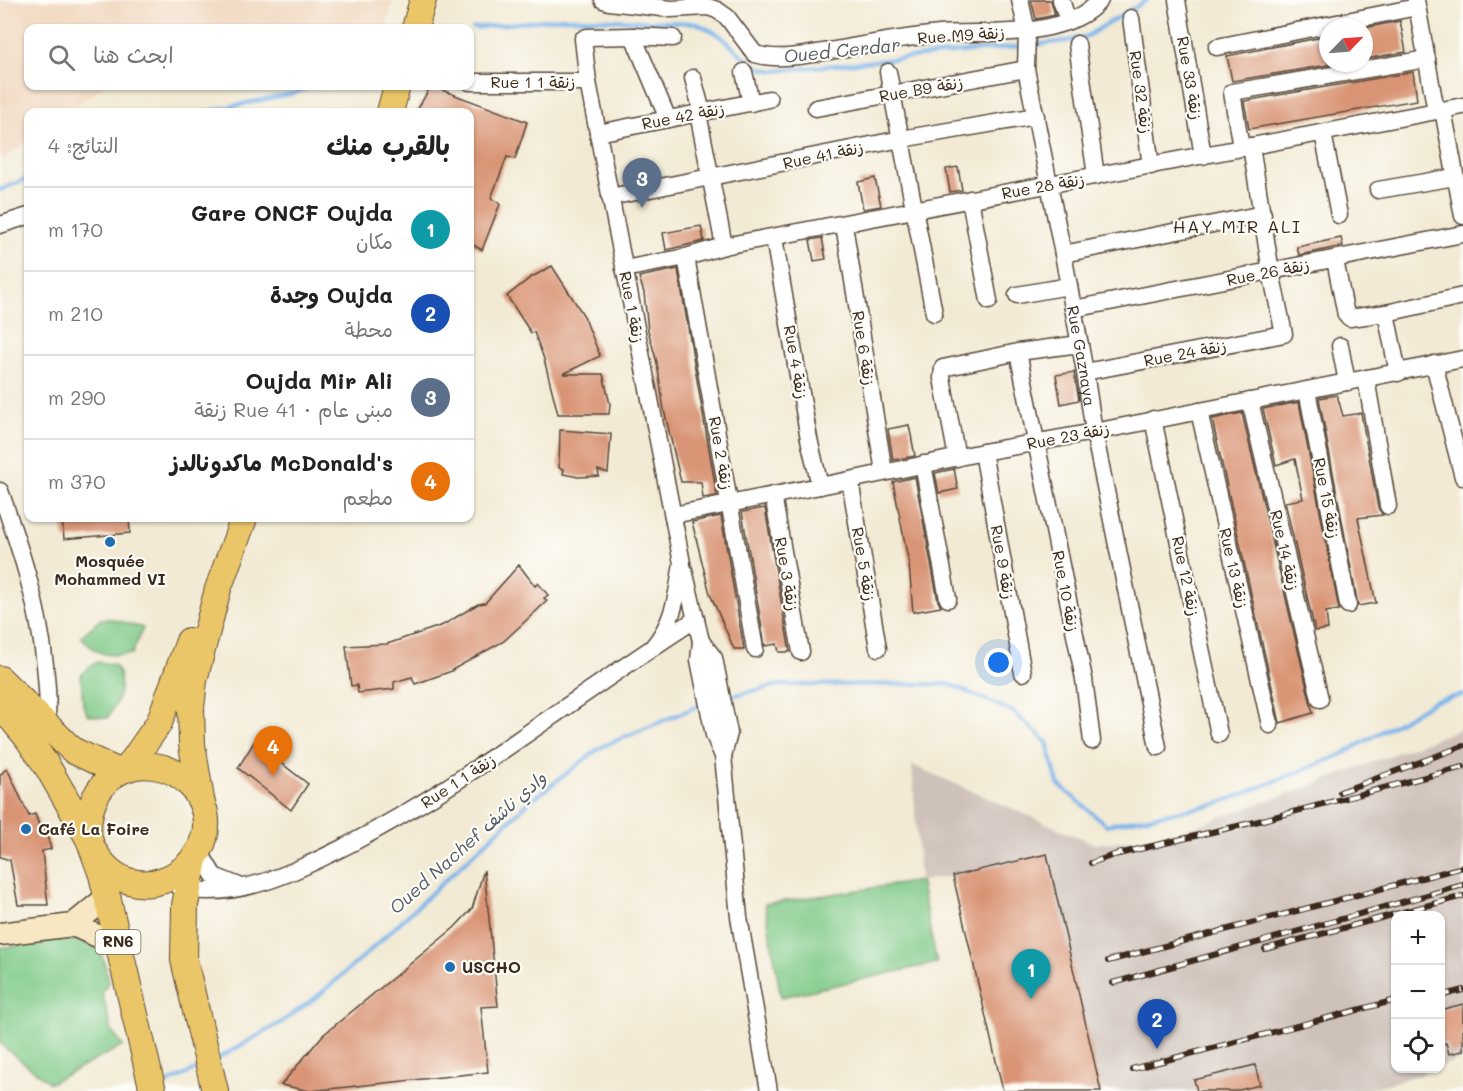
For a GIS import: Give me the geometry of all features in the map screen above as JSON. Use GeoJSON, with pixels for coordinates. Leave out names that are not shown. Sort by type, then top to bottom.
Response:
{"type":"FeatureCollection","features":[{"type":"Feature","properties":{"kind":"main road"},"geometry":{"type":"LineString","coordinates":[[416,24],[423,0]]}},
{"type":"Feature","properties":{"kind":"main road"},"geometry":{"type":"LineString","coordinates":[[391,108],[396,90]]}},
{"type":"Feature","properties":{"kind":"main road","name":"RN6"},"geometry":{"type":"LineString","coordinates":[[215,1091],[184,960],[187,890],[204,835],[203,809],[192,744],[191,708],[194,680],[218,589],[243,522]]}},
{"type":"Feature","properties":{"kind":"main road","name":"RN6"},"geometry":{"type":"LineString","coordinates":[[153,1091],[107,897],[91,843],[88,819],[93,800],[103,784],[123,770],[159,723],[190,637],[218,589]]}},
{"type":"Feature","properties":{"kind":"main road"},"geometry":{"type":"LineString","coordinates":[[0,679],[74,751],[123,770],[146,765],[174,772],[189,784],[203,809]]}},
{"type":"Feature","properties":{"kind":"main road"},"geometry":{"type":"LineString","coordinates":[[0,705],[47,766],[103,864],[118,876],[136,882],[154,882],[172,877],[196,856]]}},
{"type":"Feature","properties":{"kind":"street","name":"Rue M9 زنقة"},"geometry":{"type":"LineString","coordinates":[[603,0],[656,4],[671,9],[708,7],[723,13],[755,54],[775,57],[938,34],[1027,39],[1093,9],[1100,0]]}},
{"type":"Feature","properties":{"kind":"street"},"geometry":{"type":"LineString","coordinates":[[729,0],[734,26]]}},
{"type":"Feature","properties":{"kind":"street","name":"Rue Gaznaya"},"geometry":{"type":"LineString","coordinates":[[1020,0],[1027,39],[1026,69],[1064,254],[1094,432],[1158,747]]}},
{"type":"Feature","properties":{"kind":"street"},"geometry":{"type":"LineString","coordinates":[[1061,0],[1068,21]]}},
{"type":"Feature","properties":{"kind":"street","name":"Rue 33 زنقة"},"geometry":{"type":"LineString","coordinates":[[1177,0],[1203,156]]}},
{"type":"Feature","properties":{"kind":"street"},"geometry":{"type":"LineString","coordinates":[[1217,47],[1417,4],[1463,216]]}},
{"type":"Feature","properties":{"kind":"street","name":"Rue 32 زنقة"},"geometry":{"type":"LineString","coordinates":[[1131,18],[1151,166]]}},
{"type":"Feature","properties":{"kind":"street"},"geometry":{"type":"LineString","coordinates":[[668,119],[633,36],[674,38]]}},
{"type":"Feature","properties":{"kind":"street","name":"Rue 1 زنقة 1"},"geometry":{"type":"LineString","coordinates":[[474,82],[588,82],[584,39],[587,37],[633,36]]}},
{"type":"Feature","properties":{"kind":"street"},"geometry":{"type":"LineString","coordinates":[[1077,44],[1096,176]]}},
{"type":"Feature","properties":{"kind":"street"},"geometry":{"type":"LineString","coordinates":[[1271,272],[1263,214],[1232,93],[1427,58]]}},
{"type":"Feature","properties":{"kind":"street","name":"Rue B9 زنقة"},"geometry":{"type":"LineString","coordinates":[[816,108],[1026,69]]}},
{"type":"Feature","properties":{"kind":"street"},"geometry":{"type":"LineString","coordinates":[[744,72],[751,103]]}},
{"type":"Feature","properties":{"kind":"street"},"geometry":{"type":"LineString","coordinates":[[888,72],[934,313]]}},
{"type":"Feature","properties":{"kind":"street"},"geometry":{"type":"LineString","coordinates":[[693,78],[724,246]]}},
{"type":"Feature","properties":{"kind":"street","name":"Rue زنقة 1"},"geometry":{"type":"LineString","coordinates":[[588,82],[676,532]]}},
{"type":"Feature","properties":{"kind":"street","name":"Rue 42 زنقة"},"geometry":{"type":"LineString","coordinates":[[598,133],[769,99]]}},
{"type":"Feature","properties":{"kind":"street","name":"Rue 28 زنقة"},"geometry":{"type":"LineString","coordinates":[[624,269],[686,257],[724,246],[1463,106]]}},
{"type":"Feature","properties":{"kind":"street","name":"Rue 41 زنقة"},"geometry":{"type":"LineString","coordinates":[[610,197],[902,138],[1036,116]]}},
{"type":"Feature","properties":{"kind":"street"},"geometry":{"type":"LineString","coordinates":[[1323,133],[1339,215]]}},
{"type":"Feature","properties":{"kind":"street"},"geometry":{"type":"LineString","coordinates":[[1378,190],[1455,177]]}},
{"type":"Feature","properties":{"kind":"street"},"geometry":{"type":"LineString","coordinates":[[970,199],[989,301]]}},
{"type":"Feature","properties":{"kind":"street"},"geometry":{"type":"LineString","coordinates":[[1064,254],[1263,214]]}},
{"type":"Feature","properties":{"kind":"street"},"geometry":{"type":"LineString","coordinates":[[0,225],[24,217]]}},
{"type":"Feature","properties":{"kind":"street","name":"Rue 6 زنقة"},"geometry":{"type":"LineString","coordinates":[[844,225],[884,472]]}},
{"type":"Feature","properties":{"kind":"street","name":"Rue 26 زنقة"},"geometry":{"type":"LineString","coordinates":[[1073,309],[1463,234]]}},
{"type":"Feature","properties":{"kind":"street","name":"Rue 4 زنقة"},"geometry":{"type":"LineString","coordinates":[[774,238],[809,439],[820,486]]}},
{"type":"Feature","properties":{"kind":"street","name":"Rue 2 زنقة"},"geometry":{"type":"LineString","coordinates":[[686,257],[755,649]]}},
{"type":"Feature","properties":{"kind":"street"},"geometry":{"type":"LineString","coordinates":[[1335,260],[1346,315],[1350,318],[1386,314],[1463,296]]}},
{"type":"Feature","properties":{"kind":"street","name":"Rue 24 زنقة"},"geometry":{"type":"LineString","coordinates":[[1085,372],[1284,334],[1271,272]]}},
{"type":"Feature","properties":{"kind":"street"},"geometry":{"type":"LineString","coordinates":[[1017,295],[1069,286]]}},
{"type":"Feature","properties":{"kind":"street"},"geometry":{"type":"LineString","coordinates":[[1386,314],[1398,373]]}},
{"type":"Feature","properties":{"kind":"street"},"geometry":{"type":"LineString","coordinates":[[957,458],[941,372],[945,367],[1018,352],[1080,344]]}},
{"type":"Feature","properties":{"kind":"street"},"geometry":{"type":"LineString","coordinates":[[1340,346],[1347,382]]}},
{"type":"Feature","properties":{"kind":"street","name":"Rue 10 زنقة"},"geometry":{"type":"LineString","coordinates":[[1018,352],[1081,668],[1092,741]]}},
{"type":"Feature","properties":{"kind":"street","name":"Rue 23 زنقة"},"geometry":{"type":"LineString","coordinates":[[673,515],[1463,359]]}},
{"type":"Feature","properties":{"kind":"street"},"geometry":{"type":"LineString","coordinates":[[1434,364],[1463,477]]}},
{"type":"Feature","properties":{"kind":"street"},"geometry":{"type":"LineString","coordinates":[[1366,378],[1388,506]]}},
{"type":"Feature","properties":{"kind":"street","name":"Rue 15 زنقة"},"geometry":{"type":"LineString","coordinates":[[1307,390],[1348,605]]}},
{"type":"Feature","properties":{"kind":"street","name":"Rue 14 زنقة"},"geometry":{"type":"LineString","coordinates":[[1250,401],[1320,699]]}},
{"type":"Feature","properties":{"kind":"street","name":"Rue 13 زنقة"},"geometry":{"type":"LineString","coordinates":[[1199,411],[1270,725]]}},
{"type":"Feature","properties":{"kind":"street","name":"Rue 12 زنقة"},"geometry":{"type":"LineString","coordinates":[[1153,419],[1219,734]]}},
{"type":"Feature","properties":{"kind":"street","name":"Rue 9 زنقة"},"geometry":{"type":"LineString","coordinates":[[983,452],[1023,673]]}},
{"type":"Feature","properties":{"kind":"street"},"geometry":{"type":"LineString","coordinates":[[923,464],[948,599]]}},
{"type":"Feature","properties":{"kind":"street","name":"Rue 5 زنقة"},"geometry":{"type":"LineString","coordinates":[[850,480],[878,648]]}},
{"type":"Feature","properties":{"kind":"street"},"geometry":{"type":"LineString","coordinates":[[0,491],[32,586],[41,635],[49,706],[46,725]]}},
{"type":"Feature","properties":{"kind":"street","name":"Rue 3 زنقة"},"geometry":{"type":"LineString","coordinates":[[773,495],[801,652]]}},
{"type":"Feature","properties":{"kind":"street","name":"Rue 1 زنقة 1"},"geometry":{"type":"LineString","coordinates":[[651,648],[671,620],[682,563],[676,532]]}},
{"type":"Feature","properties":{"kind":"street"},"geometry":{"type":"LineString","coordinates":[[682,563],[707,659],[721,734],[739,917],[769,1091]]}},
{"type":"Feature","properties":{"kind":"street","name":"Rue 1 زنقة 1"},"geometry":{"type":"LineString","coordinates":[[154,882],[187,890],[218,890],[272,880],[306,866],[418,807],[454,785],[696,619]]}},
{"type":"Feature","properties":{"kind":"street"},"geometry":{"type":"LineString","coordinates":[[196,856],[214,876],[238,886],[249,886]]}},
{"type":"Feature","properties":{"kind":"street"},"geometry":{"type":"LineString","coordinates":[[73,925],[107,897]]}},
{"type":"Feature","properties":{"kind":"street"},"geometry":{"type":"LineString","coordinates":[[0,934],[73,925],[118,945]]}},
{"type":"Feature","properties":{"kind":"shaded area"},"geometry":{"type":"Polygon","coordinates":[[[0,0],[393,0],[387,24],[24,24],[24,90],[98,90],[73,108],[24,108],[24,144],[0,162],[0,0]]]}},
{"type":"Feature","properties":{"kind":"shaded area"},"geometry":{"type":"Polygon","coordinates":[[[1463,728],[1463,1059],[1445,1065],[1445,911],[1391,911],[1391,1073],[1423,1074],[1362,1091],[1003,1091],[953,876],[920,881],[912,765],[1094,844],[1166,836],[1304,788],[1463,728]]]}},
{"type":"Feature","properties":{"kind":"green space"},"geometry":{"type":"Polygon","coordinates":[[[101,619],[112,619],[143,628],[132,654],[103,654],[87,643],[81,636],[101,619]]]}},
{"type":"Feature","properties":{"kind":"green space"},"geometry":{"type":"Polygon","coordinates":[[[98,662],[115,665],[120,679],[118,699],[107,718],[88,715],[83,705],[81,675],[98,662]]]}},
{"type":"Feature","properties":{"kind":"green space"},"geometry":{"type":"Polygon","coordinates":[[[920,881],[937,963],[781,997],[765,904],[920,881]]]}},
{"type":"Feature","properties":{"kind":"green space"},"geometry":{"type":"Polygon","coordinates":[[[66,939],[93,946],[101,955],[109,981],[102,992],[112,1032],[123,1046],[50,1083],[0,1044],[0,948],[66,939]]]}},
{"type":"Feature","properties":{"kind":"building"},"geometry":{"type":"Polygon","coordinates":[[[1031,0],[1051,0],[1055,15],[1036,19],[1031,0]]]}},
{"type":"Feature","properties":{"kind":"building"},"geometry":{"type":"Polygon","coordinates":[[[1400,21],[1406,52],[1373,58],[1373,26],[1400,21]]]}},
{"type":"Feature","properties":{"kind":"building"},"geometry":{"type":"Polygon","coordinates":[[[1319,38],[1319,66],[1232,81],[1227,56],[1319,38]]]}},
{"type":"Feature","properties":{"kind":"building"},"geometry":{"type":"Polygon","coordinates":[[[1413,72],[1417,100],[1249,129],[1244,101],[1413,72]]]}},
{"type":"Feature","properties":{"kind":"building"},"geometry":{"type":"Polygon","coordinates":[[[429,90],[442,90],[527,122],[515,159],[507,157],[491,198],[500,204],[482,250],[474,245],[474,108],[418,108],[429,90]]]}},
{"type":"Feature","properties":{"kind":"building"},"geometry":{"type":"Polygon","coordinates":[[[958,167],[962,190],[950,192],[946,169],[958,167]]]}},
{"type":"Feature","properties":{"kind":"building"},"geometry":{"type":"Polygon","coordinates":[[[875,178],[881,206],[863,209],[858,182],[875,178]]]}},
{"type":"Feature","properties":{"kind":"building"},"geometry":{"type":"Polygon","coordinates":[[[701,226],[704,241],[666,250],[663,233],[701,226]]]}},
{"type":"Feature","properties":{"kind":"building"},"geometry":{"type":"Polygon","coordinates":[[[822,238],[826,259],[814,261],[810,240],[822,238]]]}},
{"type":"Feature","properties":{"kind":"building"},"geometry":{"type":"Polygon","coordinates":[[[1341,238],[1343,246],[1299,255],[1297,247],[1341,238]]]}},
{"type":"Feature","properties":{"kind":"building"},"geometry":{"type":"Polygon","coordinates":[[[552,266],[584,316],[600,356],[563,374],[603,374],[610,404],[609,414],[558,414],[544,359],[534,332],[531,333],[507,296],[530,278],[552,266]]]}},
{"type":"Feature","properties":{"kind":"building"},"geometry":{"type":"Polygon","coordinates":[[[678,269],[717,496],[703,498],[701,482],[681,482],[664,410],[657,363],[648,330],[644,293],[639,277],[678,269]]]}},
{"type":"Feature","properties":{"kind":"building"},"geometry":{"type":"Polygon","coordinates":[[[1074,372],[1079,400],[1061,404],[1056,375],[1074,372]]]}},
{"type":"Feature","properties":{"kind":"building"},"geometry":{"type":"Polygon","coordinates":[[[1337,395],[1343,416],[1361,413],[1378,508],[1383,515],[1358,518],[1376,603],[1358,606],[1319,398],[1337,395]]]}},
{"type":"Feature","properties":{"kind":"building"},"geometry":{"type":"Polygon","coordinates":[[[1299,402],[1339,610],[1326,612],[1328,629],[1315,631],[1285,502],[1303,499],[1295,459],[1276,465],[1263,409],[1299,402]]]}},
{"type":"Feature","properties":{"kind":"building"},"geometry":{"type":"Polygon","coordinates":[[[1242,413],[1313,713],[1280,723],[1212,419],[1242,413]]]}},
{"type":"Feature","properties":{"kind":"building"},"geometry":{"type":"Polygon","coordinates":[[[909,425],[915,456],[893,460],[888,429],[909,425]]]}},
{"type":"Feature","properties":{"kind":"building"},"geometry":{"type":"Polygon","coordinates":[[[560,430],[611,434],[608,473],[598,470],[599,476],[578,477],[563,474],[564,469],[559,468],[560,430]]]}},
{"type":"Feature","properties":{"kind":"building"},"geometry":{"type":"Polygon","coordinates":[[[954,469],[958,489],[939,493],[935,473],[954,469]]]}},
{"type":"Feature","properties":{"kind":"building"},"geometry":{"type":"Polygon","coordinates":[[[915,477],[941,607],[913,612],[909,564],[893,482],[915,477]]]}},
{"type":"Feature","properties":{"kind":"building"},"geometry":{"type":"Polygon","coordinates":[[[765,508],[790,652],[779,652],[777,644],[765,646],[742,512],[765,508]]]}},
{"type":"Feature","properties":{"kind":"building"},"geometry":{"type":"Polygon","coordinates":[[[721,516],[744,649],[734,649],[710,594],[692,522],[721,516]]]}},
{"type":"Feature","properties":{"kind":"building"},"geometry":{"type":"Polygon","coordinates":[[[62,522],[129,522],[130,533],[64,539],[62,522]]]}},
{"type":"Feature","properties":{"kind":"building"},"geometry":{"type":"Polygon","coordinates":[[[519,565],[535,586],[538,583],[548,595],[544,598],[547,601],[504,641],[452,671],[415,684],[412,677],[394,682],[394,689],[358,693],[357,685],[351,686],[346,646],[387,644],[443,625],[478,604],[485,603],[519,565]]]}},
{"type":"Feature","properties":{"kind":"building"},"geometry":{"type":"Polygon","coordinates":[[[254,742],[308,784],[291,810],[238,768],[254,742]]]}},
{"type":"Feature","properties":{"kind":"building"},"geometry":{"type":"Polygon","coordinates":[[[7,768],[29,816],[35,814],[39,825],[45,828],[51,849],[42,851],[48,905],[18,905],[10,860],[0,857],[0,775],[7,768]]]}},
{"type":"Feature","properties":{"kind":"building"},"geometry":{"type":"Polygon","coordinates":[[[1047,854],[1101,1091],[1003,1091],[953,876],[1047,854]]]}},
{"type":"Feature","properties":{"kind":"building","name":"USCHO"},"geometry":{"type":"Polygon","coordinates":[[[484,870],[498,1006],[481,1007],[488,1072],[310,1091],[281,1085],[323,1035],[454,928],[472,909],[484,870]]]}},
{"type":"Feature","properties":{"kind":"building"},"geometry":{"type":"Polygon","coordinates":[[[1463,1004],[1463,1051],[1449,1054],[1445,1043],[1445,1009],[1463,1004]]]}},
{"type":"Feature","properties":{"kind":"building"},"geometry":{"type":"Polygon","coordinates":[[[1255,1065],[1260,1085],[1235,1091],[1197,1091],[1194,1080],[1255,1065]]]}},
{"type":"Feature","properties":{"kind":"waterway","name":"Oued Cerdar"},"geometry":{"type":"LineString","coordinates":[[1032,45],[1087,36],[1147,0]]}},
{"type":"Feature","properties":{"kind":"waterway","name":"Oued Cerdar"},"geometry":{"type":"LineString","coordinates":[[474,28],[562,18],[696,23],[718,34],[752,64],[776,71],[1022,46]]}},
{"type":"Feature","properties":{"kind":"waterway","name":"Oued Cerdar"},"geometry":{"type":"LineString","coordinates":[[224,108],[303,90]]}},
{"type":"Feature","properties":{"kind":"waterway","name":"Oued Cerdar"},"geometry":{"type":"LineString","coordinates":[[0,190],[24,180]]}},
{"type":"Feature","properties":{"kind":"waterway","name":"Oued Nachef وادي ناشف"},"geometry":{"type":"LineString","coordinates":[[727,697],[778,685],[949,684],[1012,711],[1047,742],[1058,784],[1106,825],[1217,804],[1341,755],[1435,701],[1463,695]]}},
{"type":"Feature","properties":{"kind":"waterway","name":"Oued Nachef وادي ناشف"},"geometry":{"type":"LineString","coordinates":[[217,1059],[280,1023],[318,996],[528,803],[601,747],[703,704]]}},
{"type":"Feature","properties":{"kind":"waterway","name":"Oued Nachef وادي ناشف"},"geometry":{"type":"LineString","coordinates":[[160,1087],[199,1068]]}},
{"type":"Feature","properties":{"kind":"railway"},"geometry":{"type":"LineString","coordinates":[[1340,792],[1463,746]]}},
{"type":"Feature","properties":{"kind":"railway"},"geometry":{"type":"LineString","coordinates":[[1091,863],[1114,855],[1259,821],[1463,767]]}},
{"type":"Feature","properties":{"kind":"railway"},"geometry":{"type":"LineString","coordinates":[[1108,961],[1463,867]]}},
{"type":"Feature","properties":{"kind":"railway"},"geometry":{"type":"LineString","coordinates":[[1113,983],[1463,885]]}},
{"type":"Feature","properties":{"kind":"railway"},"geometry":{"type":"LineString","coordinates":[[1265,949],[1463,896]]}},
{"type":"Feature","properties":{"kind":"railway"},"geometry":{"type":"LineString","coordinates":[[1445,995],[1463,990]]}},
{"type":"Feature","properties":{"kind":"railway"},"geometry":{"type":"LineString","coordinates":[[1132,1069],[1391,1001]]}},
{"type":"Feature","properties":{"kind":"place","name":"Oujda Mir Ali"},"geometry":{"type":"Point","coordinates":[642,208]}},
{"type":"Feature","properties":{"kind":"place","name":"Mosquée Mohammed VI"},"geometry":{"type":"Point","coordinates":[110,542]}},
{"type":"Feature","properties":{"kind":"place","name":"McDonald's ماكدونالدز"},"geometry":{"type":"Point","coordinates":[273,776]}},
{"type":"Feature","properties":{"kind":"place","name":"Café La Foire"},"geometry":{"type":"Point","coordinates":[26,829]}},
{"type":"Feature","properties":{"kind":"place","name":"USCHO"},"geometry":{"type":"Point","coordinates":[450,967]}},
{"type":"Feature","properties":{"kind":"place","name":"Gare ONCF Oujda"},"geometry":{"type":"Point","coordinates":[1031,999]}},
{"type":"Feature","properties":{"kind":"place","name":"Oujda وجدة"},"geometry":{"type":"Point","coordinates":[1157,1049]}},
{"type":"Feature","properties":{"kind":"district","name":"HAY MIR ALI"},"geometry":{"type":"Point","coordinates":[1237,227]}}]}
